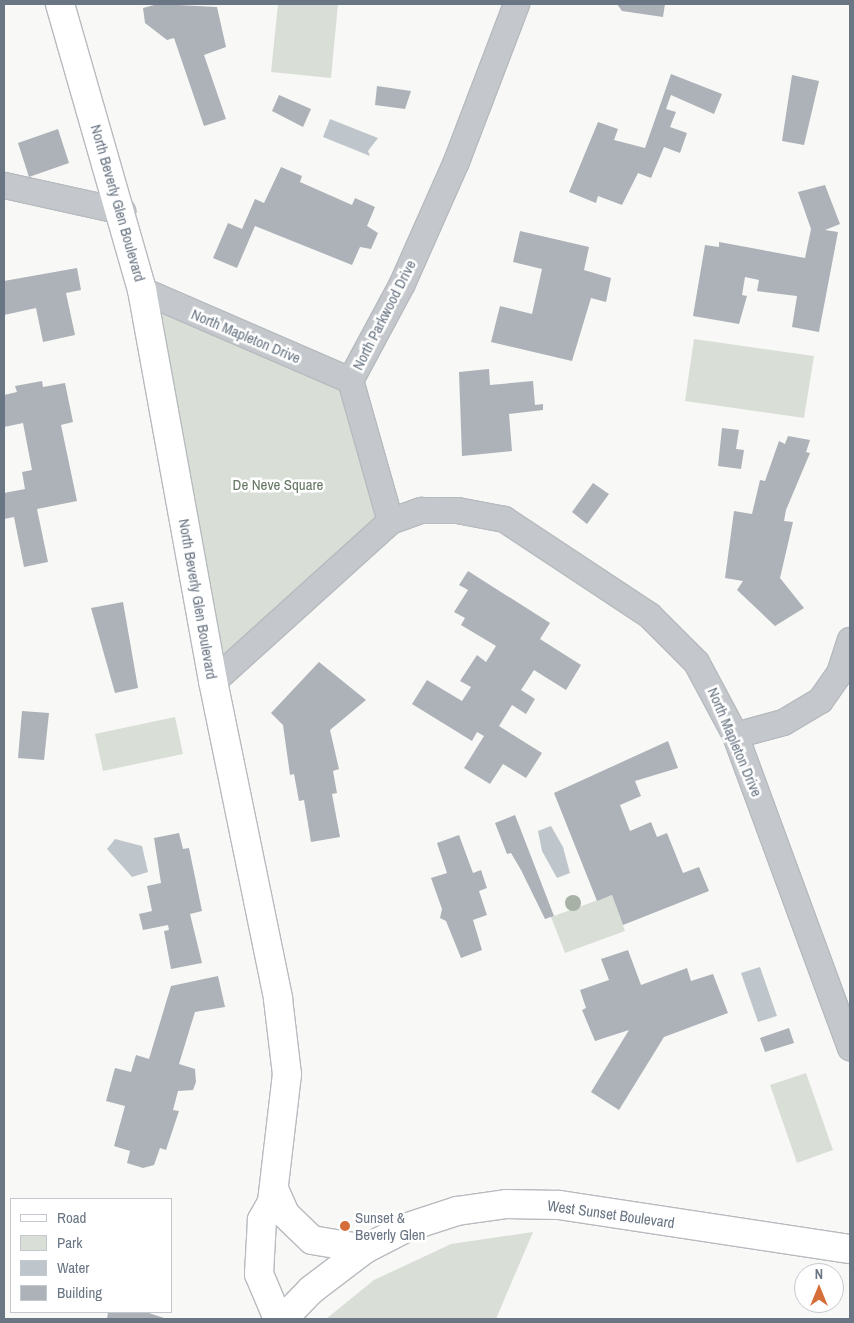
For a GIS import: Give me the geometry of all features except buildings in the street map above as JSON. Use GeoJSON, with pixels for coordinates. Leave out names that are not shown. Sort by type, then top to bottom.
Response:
{"type":"FeatureCollection","features":[{"type":"Feature","properties":{"kind":"main road","name":"North Beverly Glen Boulevard"},"geometry":{"type":"LineString","coordinates":[[60,4],[122,211],[142,290],[213,681],[284,1038],[287,1074],[273,1196],[262,1220],[259,1274],[274,1306]]}},
{"type":"Feature","properties":{"kind":"main road"},"geometry":{"type":"LineString","coordinates":[[273,1196],[285,1214],[312,1240],[365,1250]]}},
{"type":"Feature","properties":{"kind":"main road","name":"West Sunset Boulevard"},"geometry":{"type":"LineString","coordinates":[[284,1319],[311,1290],[365,1250],[408,1227],[457,1211],[506,1204],[559,1205],[850,1249]]}},
{"type":"Feature","properties":{"kind":"street","name":"North Parkwood Drive"},"geometry":{"type":"LineString","coordinates":[[390,521],[350,380],[402,283],[456,161],[516,4]]}},
{"type":"Feature","properties":{"kind":"street"},"geometry":{"type":"LineString","coordinates":[[4,185],[122,211]]}},
{"type":"Feature","properties":{"kind":"street","name":"North Mapleton Drive"},"geometry":{"type":"LineString","coordinates":[[142,290],[350,380]]}},
{"type":"Feature","properties":{"kind":"street","name":"North Mapleton Drive"},"geometry":{"type":"LineString","coordinates":[[390,521],[421,510],[457,510],[504,519],[649,615],[696,662],[735,735],[850,1047]]}},
{"type":"Feature","properties":{"kind":"street"},"geometry":{"type":"LineString","coordinates":[[213,681],[390,521]]}},
{"type":"Feature","properties":{"kind":"street"},"geometry":{"type":"LineString","coordinates":[[735,735],[783,722],[820,700],[839,673],[850,640]]}},
{"type":"Feature","properties":{"kind":"green space"},"geometry":{"type":"Polygon","coordinates":[[[278,4],[338,4],[331,78],[271,72],[278,4]]]}},
{"type":"Feature","properties":{"kind":"green space","name":"De Neve Square"},"geometry":{"type":"Polygon","coordinates":[[[142,290],[350,380],[390,521],[213,681],[142,290]]]}},
{"type":"Feature","properties":{"kind":"green space"},"geometry":{"type":"Polygon","coordinates":[[[694,339],[814,356],[804,418],[685,401],[694,339]]]}},
{"type":"Feature","properties":{"kind":"green space"},"geometry":{"type":"Polygon","coordinates":[[[175,717],[183,754],[103,771],[95,734],[175,717]]]}},
{"type":"Feature","properties":{"kind":"green space"},"geometry":{"type":"Polygon","coordinates":[[[612,895],[625,931],[565,953],[551,917],[612,895]]]}},
{"type":"Feature","properties":{"kind":"green space"},"geometry":{"type":"Polygon","coordinates":[[[806,1073],[833,1150],[797,1163],[770,1085],[806,1073]]]}},
{"type":"Feature","properties":{"kind":"green space"},"geometry":{"type":"Polygon","coordinates":[[[533,1232],[496,1319],[326,1319],[374,1280],[451,1244],[533,1232]]]}},
{"type":"Feature","properties":{"kind":"water"},"geometry":{"type":"Polygon","coordinates":[[[330,119],[378,138],[368,151],[370,156],[323,137],[330,119]]]}},
{"type":"Feature","properties":{"kind":"water"},"geometry":{"type":"Polygon","coordinates":[[[551,826],[563,847],[570,873],[557,878],[542,851],[538,831],[551,826]]]}},
{"type":"Feature","properties":{"kind":"water"},"geometry":{"type":"Polygon","coordinates":[[[115,839],[142,846],[148,872],[132,877],[107,849],[115,839]]]}},
{"type":"Feature","properties":{"kind":"water"},"geometry":{"type":"Polygon","coordinates":[[[760,967],[777,1016],[758,1022],[741,973],[760,967]]]}},
{"type":"Feature","properties":{"kind":"place","name":"Sunset & Beverly Glen"},"geometry":{"type":"Point","coordinates":[345,1226]}}]}
